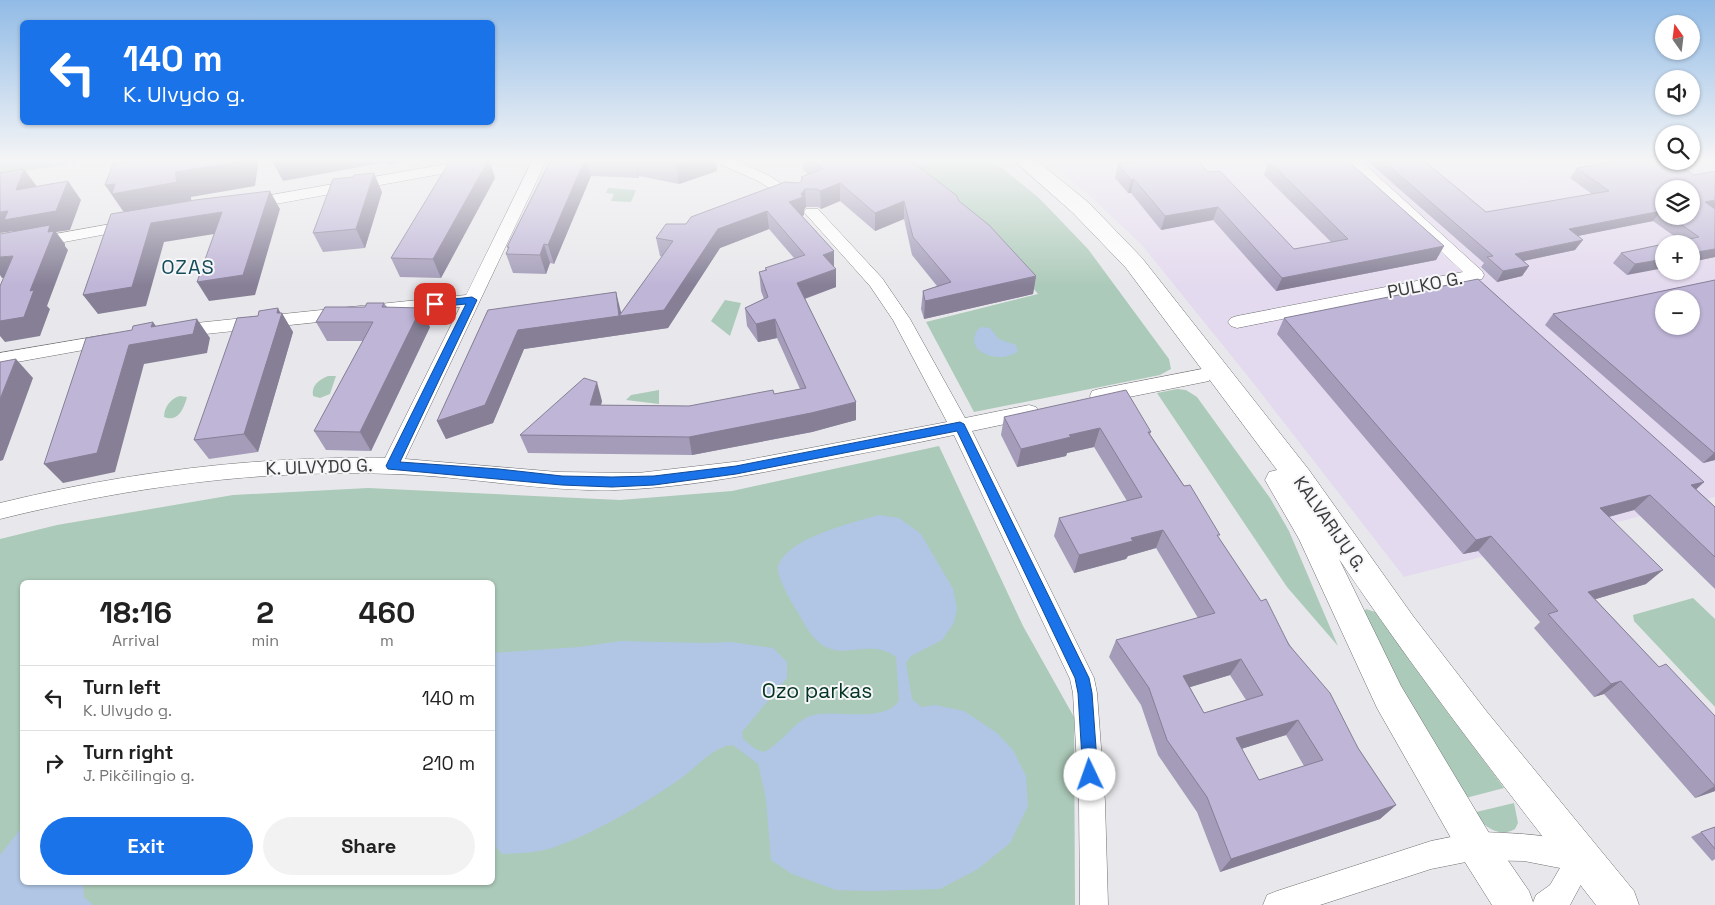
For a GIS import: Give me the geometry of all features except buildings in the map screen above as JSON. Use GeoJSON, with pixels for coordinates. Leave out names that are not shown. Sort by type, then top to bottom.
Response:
{"type":"FeatureCollection","features":[{"type":"Feature","properties":{"kind":"main road","name":"KALVARIJŲ G."},"geometry":{"type":"LineString","coordinates":[[1058,201],[1103,246],[1250,439],[1296,507],[1325,560],[1389,697],[1476,846],[1515,905]]}},
{"type":"Feature","properties":{"kind":"main road","name":"KALVARIJŲ G."},"geometry":{"type":"LineString","coordinates":[[1073,201],[1134,263],[1299,478],[1407,633],[1581,858],[1620,905]]}},
{"type":"Feature","properties":{"kind":"street"},"geometry":{"type":"LineString","coordinates":[[233,207],[265,201]]}},
{"type":"Feature","properties":{"kind":"street"},"geometry":{"type":"LineString","coordinates":[[392,466],[520,201]]}},
{"type":"Feature","properties":{"kind":"street","name":"PULKO G."},"geometry":{"type":"LineString","coordinates":[[1237,322],[1476,274],[1396,201]]}},
{"type":"Feature","properties":{"kind":"street"},"geometry":{"type":"LineString","coordinates":[[812,212],[876,282],[901,319],[960,426],[1082,678],[1085,693],[1092,802],[1094,905]]}},
{"type":"Feature","properties":{"kind":"street"},"geometry":{"type":"LineString","coordinates":[[0,249],[145,223]]}},
{"type":"Feature","properties":{"kind":"street"},"geometry":{"type":"LineString","coordinates":[[161,333],[322,314],[472,300]]}},
{"type":"Feature","properties":{"kind":"street"},"geometry":{"type":"LineString","coordinates":[[0,360],[124,338]]}},
{"type":"Feature","properties":{"kind":"street"},"geometry":{"type":"LineString","coordinates":[[1078,401],[1202,376]]}},
{"type":"Feature","properties":{"kind":"street","name":"K. ULVYDO G."},"geometry":{"type":"LineString","coordinates":[[0,511],[96,489],[208,472],[287,466],[392,466],[499,473],[562,481],[612,482],[654,480],[736,470],[1050,407]]}},
{"type":"Feature","properties":{"kind":"street"},"geometry":{"type":"LineString","coordinates":[[1277,905],[1431,855],[1476,846],[1524,847],[1581,858],[1560,894],[1546,905]]}},
{"type":"Feature","properties":{"kind":"shaded area"},"geometry":{"type":"Polygon","coordinates":[[[1096,201],[1655,201],[1655,225],[1700,225],[1700,201],[1715,201],[1715,497],[1404,577],[1250,379],[1141,244],[1096,201]]]}},
{"type":"Feature","properties":{"kind":"green space"},"geometry":{"type":"Polygon","coordinates":[[[946,201],[1042,201],[1088,249],[1169,359],[1171,369],[1160,375],[974,412],[926,322],[1038,294],[983,229],[946,201]]]}},
{"type":"Feature","properties":{"kind":"green space"},"geometry":{"type":"Polygon","coordinates":[[[725,300],[741,303],[730,336],[711,321],[725,300]]]}},
{"type":"Feature","properties":{"kind":"green space"},"geometry":{"type":"Polygon","coordinates":[[[328,376],[336,376],[330,394],[320,398],[313,396],[313,389],[316,383],[328,376]]]}},
{"type":"Feature","properties":{"kind":"green space"},"geometry":{"type":"Polygon","coordinates":[[[1177,389],[1186,390],[1197,397],[1270,498],[1289,531],[1338,646],[1287,587],[1157,393],[1177,389]]]}},
{"type":"Feature","properties":{"kind":"green space"},"geometry":{"type":"Polygon","coordinates":[[[659,390],[659,404],[626,400],[631,395],[659,390]]]}},
{"type":"Feature","properties":{"kind":"green space"},"geometry":{"type":"Polygon","coordinates":[[[180,396],[187,397],[180,413],[173,418],[164,417],[165,410],[169,404],[180,396]]]}},
{"type":"Feature","properties":{"kind":"green space","name":"Ozo parkas"},"geometry":{"type":"Polygon","coordinates":[[[939,446],[1023,626],[1074,717],[1075,905],[0,905],[0,539],[57,525],[233,495],[368,488],[620,500],[732,491],[939,446]]]}},
{"type":"Feature","properties":{"kind":"green space"},"geometry":{"type":"Polygon","coordinates":[[[1693,598],[1715,619],[1715,707],[1634,621],[1633,615],[1693,598]]]}},
{"type":"Feature","properties":{"kind":"green space"},"geometry":{"type":"Polygon","coordinates":[[[1366,609],[1375,612],[1504,788],[1462,799],[1407,704],[1363,613],[1366,609]]]}},
{"type":"Feature","properties":{"kind":"green space"},"geometry":{"type":"Polygon","coordinates":[[[1514,803],[1518,823],[1515,829],[1509,832],[1492,829],[1472,813],[1514,803]]]}},
{"type":"Feature","properties":{"kind":"water"},"geometry":{"type":"Polygon","coordinates":[[[980,327],[990,328],[999,339],[1016,345],[1018,351],[1002,357],[984,354],[975,343],[975,336],[980,327]]]}},
{"type":"Feature","properties":{"kind":"water"},"geometry":{"type":"Polygon","coordinates":[[[879,515],[899,518],[921,534],[953,589],[957,608],[954,623],[942,640],[911,656],[906,663],[912,699],[921,707],[935,705],[964,711],[997,733],[1013,750],[1026,776],[1028,806],[1010,843],[978,869],[940,889],[836,890],[792,874],[771,860],[766,799],[758,764],[733,745],[726,746],[712,753],[680,779],[651,798],[586,834],[549,849],[502,854],[496,847],[495,840],[495,653],[579,647],[621,641],[731,642],[773,648],[787,662],[787,678],[742,732],[743,739],[757,750],[763,752],[773,747],[797,724],[811,716],[829,713],[873,714],[892,707],[899,701],[896,657],[878,649],[843,651],[834,650],[820,644],[807,629],[781,581],[778,568],[783,558],[793,548],[821,533],[879,515]]]}},
{"type":"Feature","properties":{"kind":"water"},"geometry":{"type":"Polygon","coordinates":[[[20,830],[20,885],[83,885],[84,897],[93,905],[0,905],[0,855],[20,830]]]}},
{"type":"Feature","properties":{"kind":"district","name":"OZAS"},"geometry":{"type":"Point","coordinates":[188,267]}},
{"type":"Feature","properties":{"kind":"route"},"geometry":{"type":"LineString","coordinates":[[435,304],[472,300],[392,466],[499,473],[562,481],[612,482],[654,480],[736,470],[960,426],[1082,678],[1085,693],[1090,775]]}}]}
